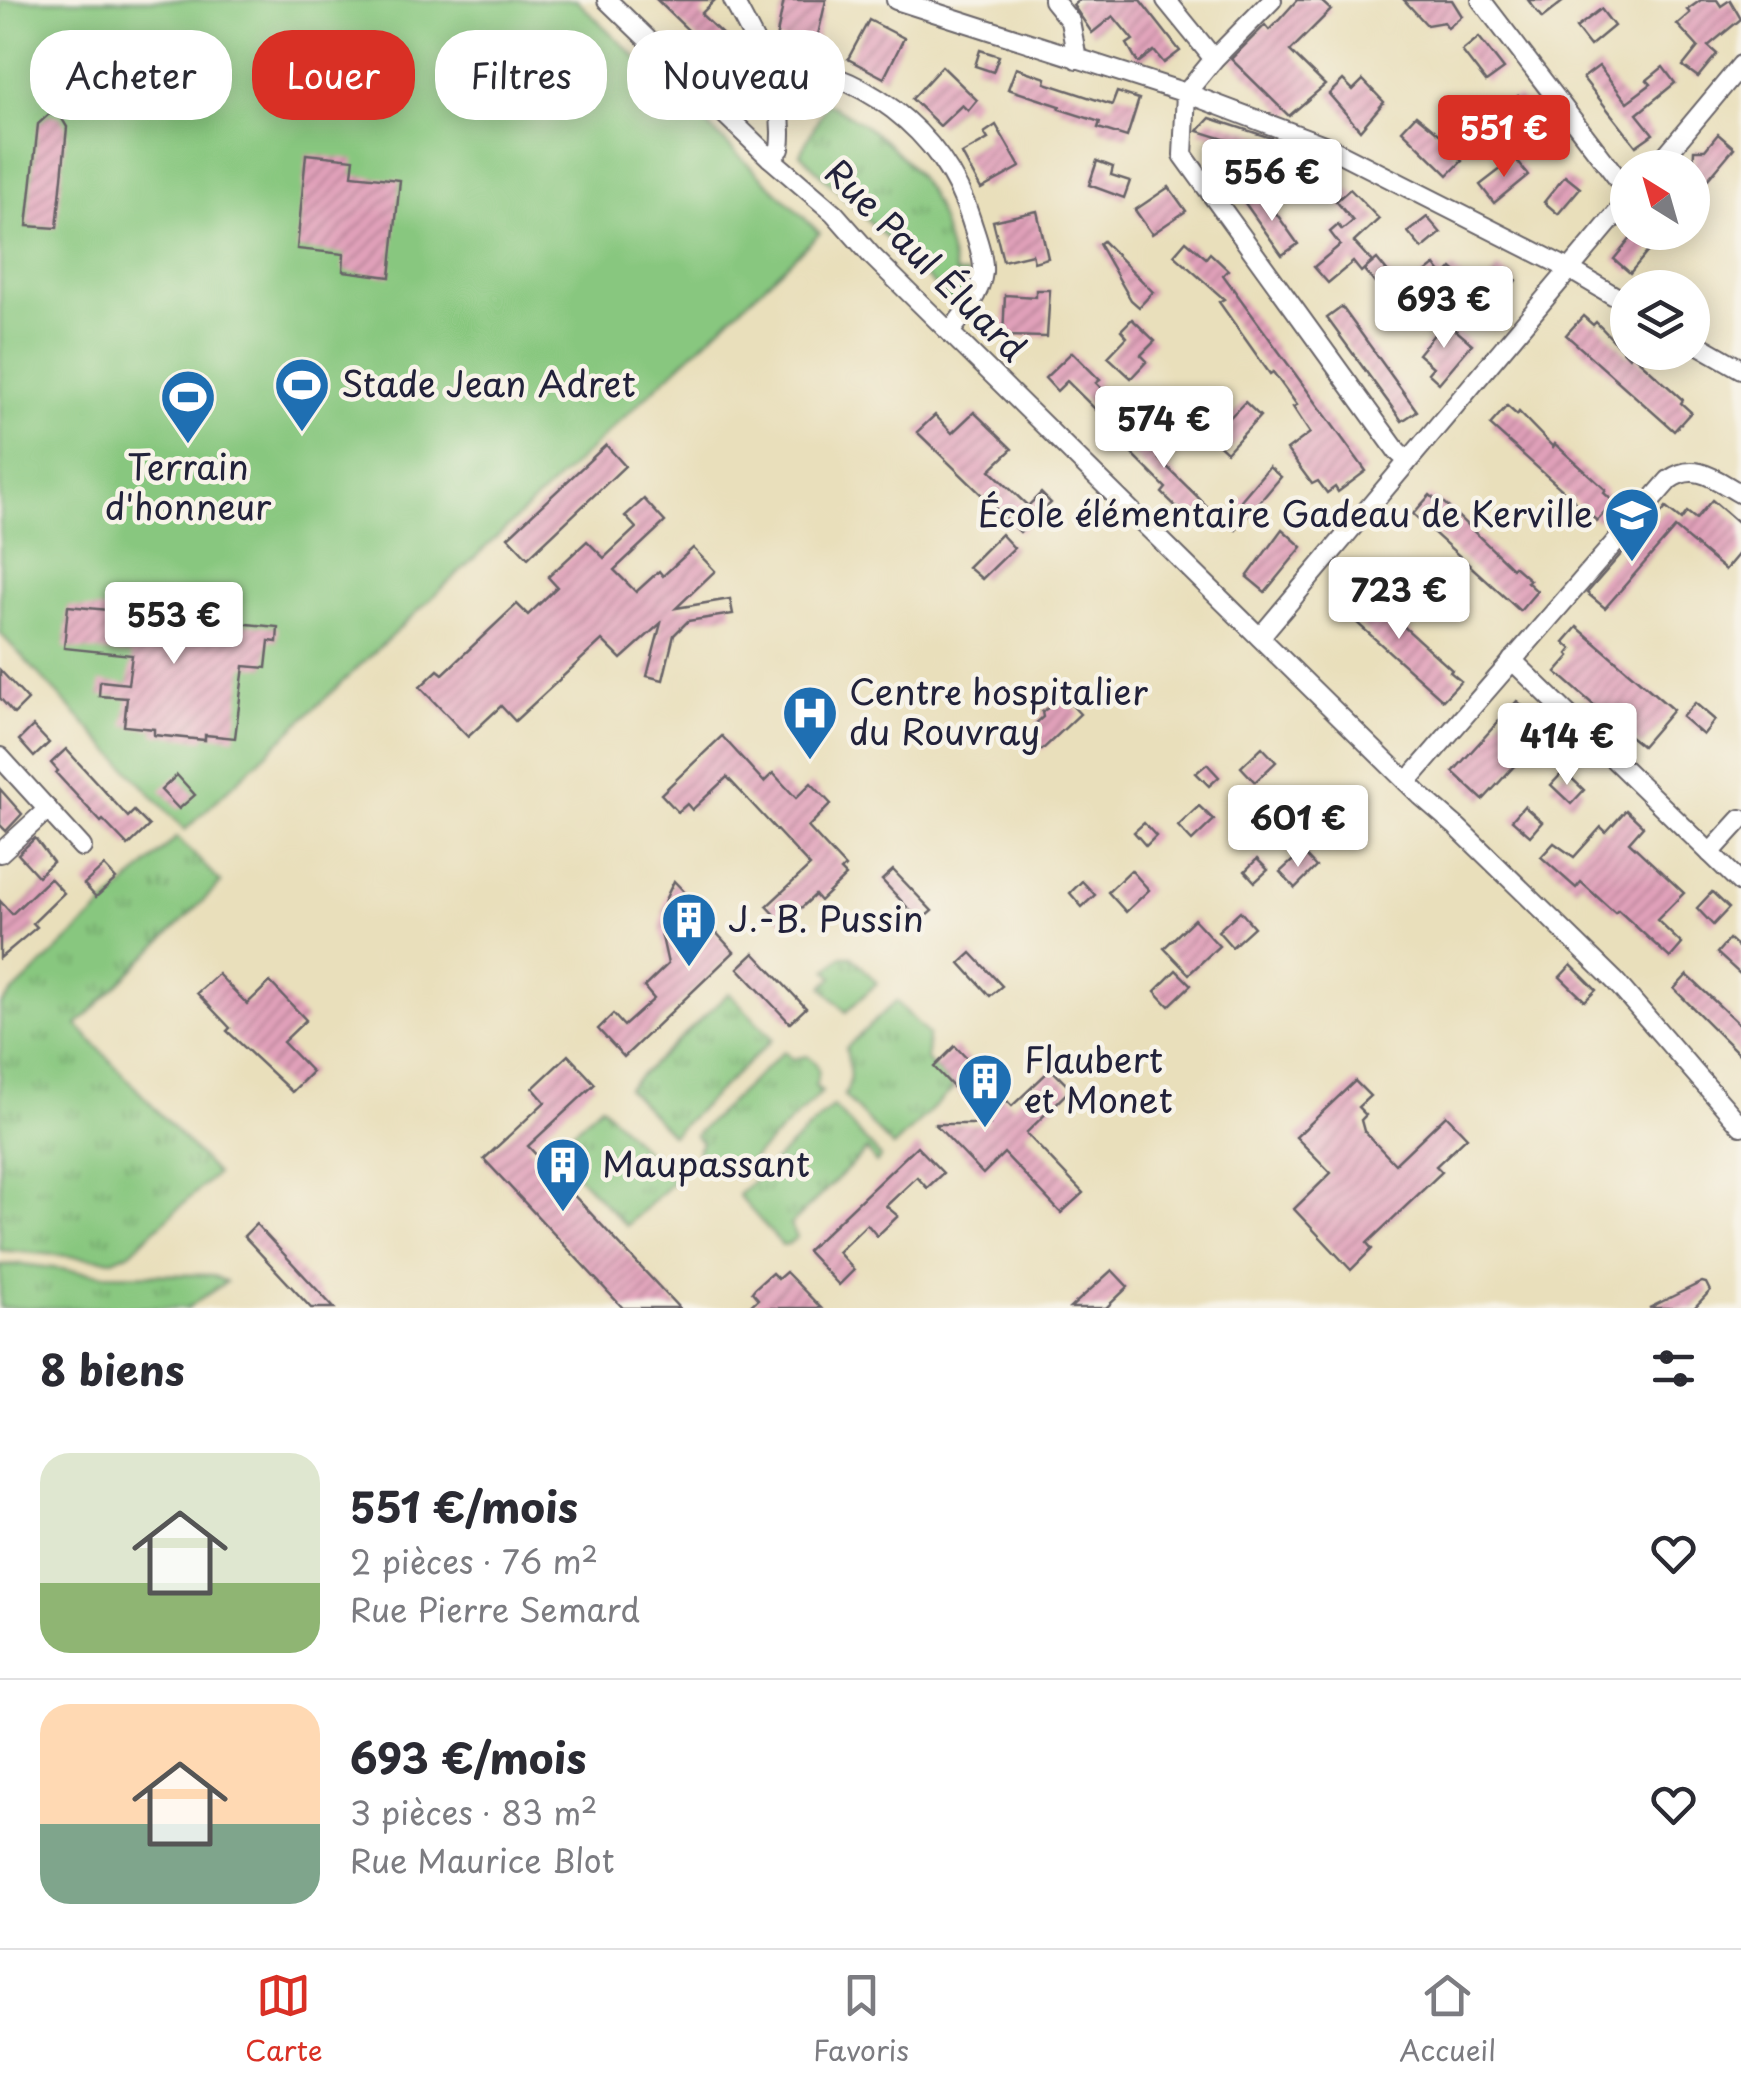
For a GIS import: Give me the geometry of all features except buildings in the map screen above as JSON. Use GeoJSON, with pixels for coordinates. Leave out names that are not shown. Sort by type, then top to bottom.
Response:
{"type":"FeatureCollection","features":[{"type":"Feature","properties":{"kind":"street","name":"Rue Paul Éluard"},"geometry":{"type":"LineString","coordinates":[[607,0],[770,158],[841,220],[871,255],[1407,782],[1615,981],[1741,1126]]}},
{"type":"Feature","properties":{"kind":"street"},"geometry":{"type":"LineString","coordinates":[[733,0],[749,30]]}},
{"type":"Feature","properties":{"kind":"street"},"geometry":{"type":"LineString","coordinates":[[896,0],[1186,93],[1324,146],[1610,294]]}},
{"type":"Feature","properties":{"kind":"street"},"geometry":{"type":"LineString","coordinates":[[1053,0],[1070,21],[1077,58]]}},
{"type":"Feature","properties":{"kind":"street"},"geometry":{"type":"LineString","coordinates":[[1166,0],[1214,59]]}},
{"type":"Feature","properties":{"kind":"street"},"geometry":{"type":"LineString","coordinates":[[1272,0],[1186,93],[1183,154],[1397,452],[1408,460]]}},
{"type":"Feature","properties":{"kind":"street"},"geometry":{"type":"LineString","coordinates":[[1480,0],[1610,172]]}},
{"type":"Feature","properties":{"kind":"street"},"geometry":{"type":"LineString","coordinates":[[1669,150],[1741,66]]}},
{"type":"Feature","properties":{"kind":"street"},"geometry":{"type":"LineString","coordinates":[[845,80],[876,97],[918,131],[966,203],[983,274],[971,302],[950,332]]}},
{"type":"Feature","properties":{"kind":"street"},"geometry":{"type":"LineString","coordinates":[[770,158],[780,149],[782,120]]}},
{"type":"Feature","properties":{"kind":"street"},"geometry":{"type":"LineString","coordinates":[[1260,637],[1610,218]]}},
{"type":"Feature","properties":{"kind":"street"},"geometry":{"type":"LineString","coordinates":[[1710,352],[1741,370]]}},
{"type":"Feature","properties":{"kind":"street"},"geometry":{"type":"LineString","coordinates":[[1407,782],[1669,480],[1681,472],[1697,470],[1741,494]]}},
{"type":"Feature","properties":{"kind":"street"},"geometry":{"type":"LineString","coordinates":[[1512,660],[1741,883]]}},
{"type":"Feature","properties":{"kind":"street"},"geometry":{"type":"LineString","coordinates":[[0,757],[82,848]]}},
{"type":"Feature","properties":{"kind":"street"},"geometry":{"type":"LineString","coordinates":[[0,853],[48,810]]}},
{"type":"Feature","properties":{"kind":"street"},"geometry":{"type":"LineString","coordinates":[[1710,853],[1741,818]]}},
{"type":"Feature","properties":{"kind":"green space","name":"Stade Jean Adret"},"geometry":{"type":"Polygon","coordinates":[[[0,0],[576,0],[627,49],[627,120],[702,120],[820,233],[185,830],[0,633],[0,0]]]}},
{"type":"Feature","properties":{"kind":"green space"},"geometry":{"type":"Polygon","coordinates":[[[845,114],[889,145],[915,173],[935,205],[956,274],[968,274],[963,293],[953,303],[800,154],[818,120],[845,120],[845,114]]]}},
{"type":"Feature","properties":{"kind":"green space"},"geometry":{"type":"Polygon","coordinates":[[[177,837],[221,883],[77,1025],[216,1174],[129,1253],[113,1260],[0,1250],[0,1005],[177,837]]]}},
{"type":"Feature","properties":{"kind":"green space"},"geometry":{"type":"Polygon","coordinates":[[[842,956],[852,956],[877,983],[846,1012],[823,987],[833,977],[827,970],[842,956]]]}},
{"type":"Feature","properties":{"kind":"green space"},"geometry":{"type":"Polygon","coordinates":[[[729,993],[773,1039],[672,1135],[627,1088],[729,993]]]}},
{"type":"Feature","properties":{"kind":"green space"},"geometry":{"type":"Polygon","coordinates":[[[896,1001],[928,1035],[927,1060],[954,1088],[893,1147],[844,1096],[850,1079],[846,1048],[896,1001]]]}},
{"type":"Feature","properties":{"kind":"green space"},"geometry":{"type":"Polygon","coordinates":[[[784,1051],[792,1059],[807,1056],[815,1062],[819,1072],[815,1085],[822,1092],[733,1177],[727,1170],[708,1172],[697,1160],[702,1143],[695,1135],[784,1051]]]}},
{"type":"Feature","properties":{"kind":"green space"},"geometry":{"type":"Polygon","coordinates":[[[601,1105],[674,1181],[626,1226],[553,1150],[601,1105]]]}},
{"type":"Feature","properties":{"kind":"green space"},"geometry":{"type":"Polygon","coordinates":[[[833,1106],[881,1157],[876,1163],[867,1150],[790,1225],[797,1237],[782,1245],[738,1195],[833,1106]]]}},
{"type":"Feature","properties":{"kind":"green space"},"geometry":{"type":"Polygon","coordinates":[[[0,1265],[100,1274],[212,1275],[226,1282],[187,1308],[0,1308],[0,1265]]]}},
{"type":"Feature","properties":{"kind":"place","name":"Stade Jean Adret"},"geometry":{"type":"Point","coordinates":[302,434]}},
{"type":"Feature","properties":{"kind":"place","name":"Terrain d'honneur"},"geometry":{"type":"Point","coordinates":[188,446]}},
{"type":"Feature","properties":{"kind":"place","name":"École élémentaire Gadeau de Kerville"},"geometry":{"type":"Point","coordinates":[1632,564]}},
{"type":"Feature","properties":{"kind":"place","name":"Centre hospitalier du Rouvray"},"geometry":{"type":"Point","coordinates":[810,762]}},
{"type":"Feature","properties":{"kind":"place","name":"J.-B. Pussin"},"geometry":{"type":"Point","coordinates":[689,969]}},
{"type":"Feature","properties":{"kind":"place","name":"Flaubert et Monet"},"geometry":{"type":"Point","coordinates":[985,1130]}},
{"type":"Feature","properties":{"kind":"place","name":"Maupassant"},"geometry":{"type":"Point","coordinates":[563,1214]}}]}
